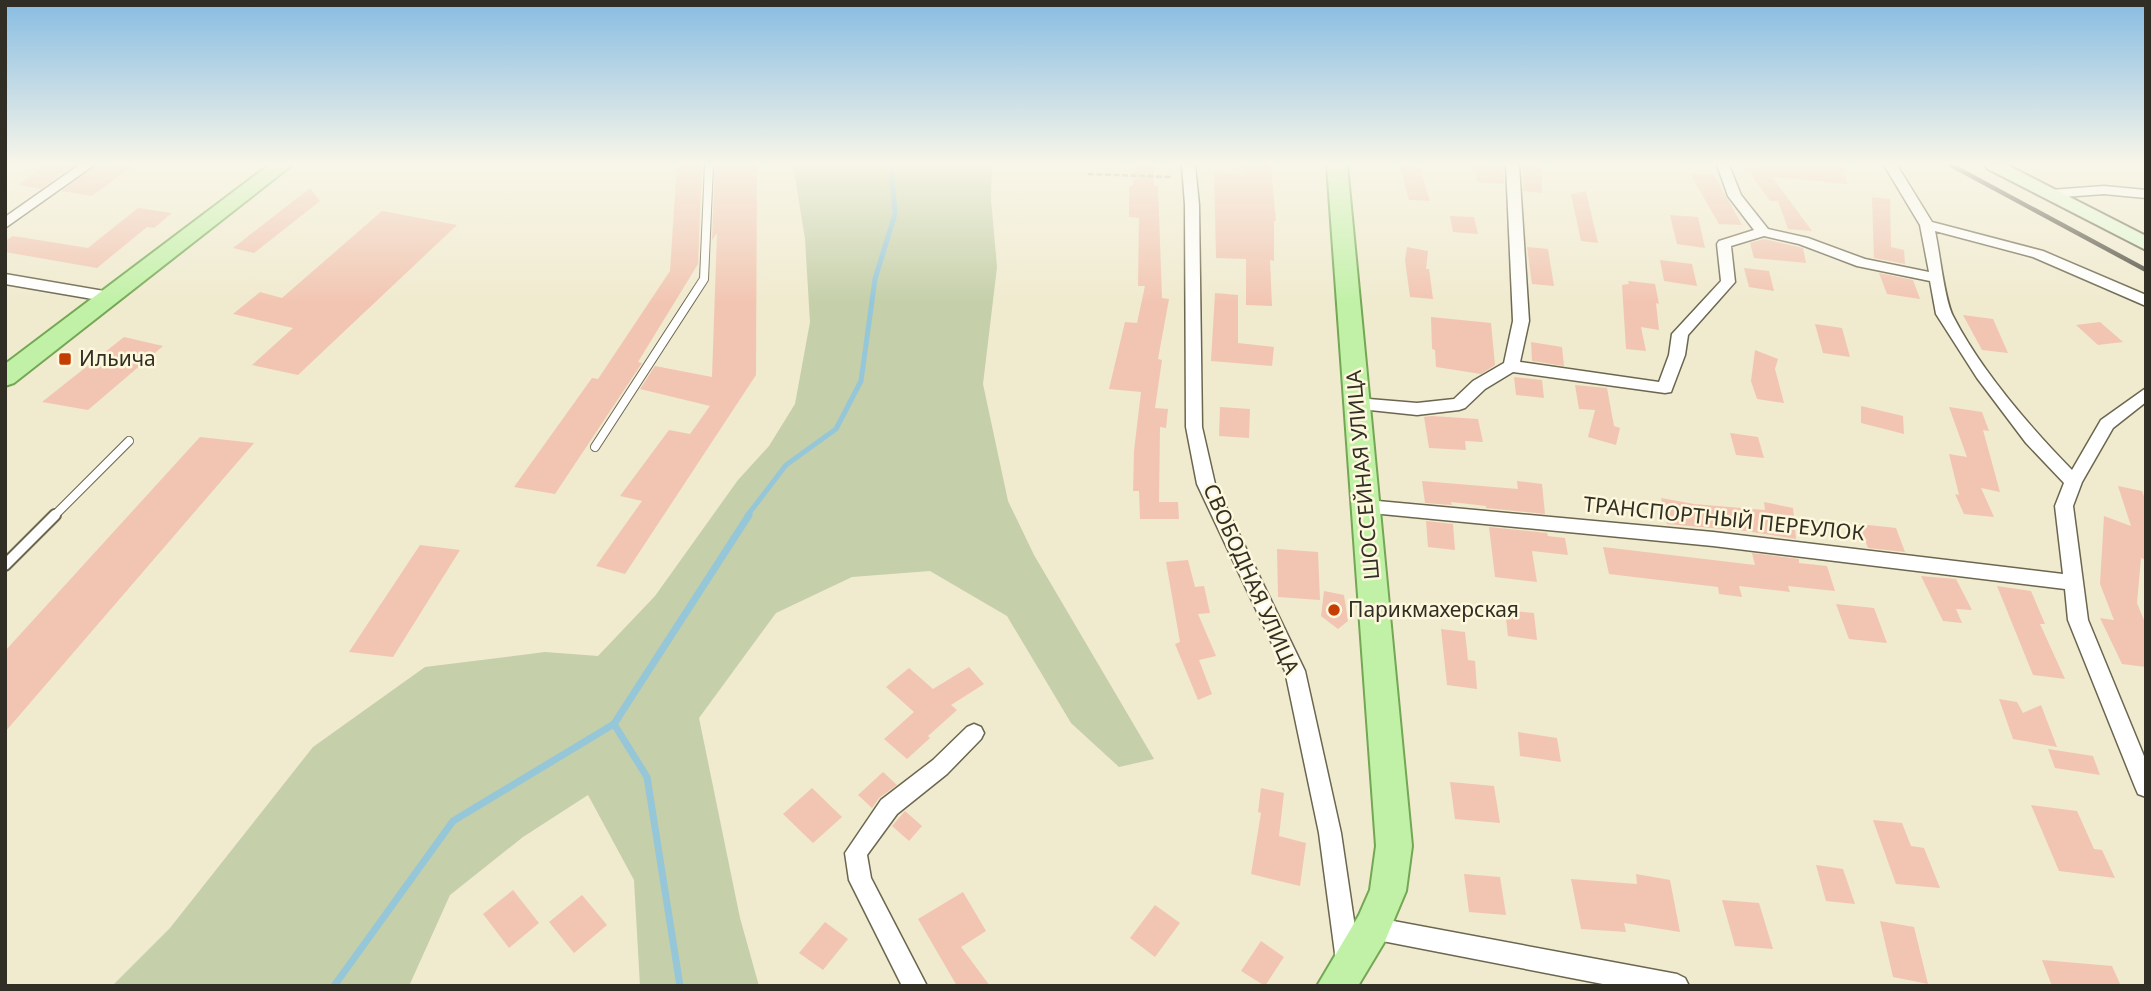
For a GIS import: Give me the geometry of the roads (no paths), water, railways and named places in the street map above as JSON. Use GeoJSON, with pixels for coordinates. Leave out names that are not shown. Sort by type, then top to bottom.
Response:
{"type":"FeatureCollection","features":[{"type":"Feature","properties":{"kind":"main road"},"geometry":{"type":"LineString","coordinates":[[5,377],[221,211]]}},
{"type":"Feature","properties":{"kind":"main road","name":"ШОССЕЙНАЯ УЛИЦА"},"geometry":{"type":"LineString","coordinates":[[1340,211],[1394,846],[1388,891],[1345,979]]}},
{"type":"Feature","properties":{"kind":"street"},"geometry":{"type":"LineString","coordinates":[[5,224],[22,211]]}},
{"type":"Feature","properties":{"kind":"street","name":"СВОБОДНАЯ УЛИЦА"},"geometry":{"type":"LineString","coordinates":[[1192,211],[1194,427],[1206,484],[1294,670],[1330,833],[1345,979]]}},
{"type":"Feature","properties":{"kind":"street"},"geometry":{"type":"LineString","coordinates":[[1511,366],[1521,321],[1515,211]]}},
{"type":"Feature","properties":{"kind":"street"},"geometry":{"type":"LineString","coordinates":[[1747,211],[1763,232]]}},
{"type":"Feature","properties":{"kind":"street"},"geometry":{"type":"LineString","coordinates":[[1919,211],[1927,225],[1944,314],[1983,374],[2032,439],[2073,482]]}},
{"type":"Feature","properties":{"kind":"street"},"geometry":{"type":"LineString","coordinates":[[2083,211],[2146,244]]}},
{"type":"Feature","properties":{"kind":"street"},"geometry":{"type":"LineString","coordinates":[[1927,225],[2038,254],[2146,301]]}},
{"type":"Feature","properties":{"kind":"street"},"geometry":{"type":"LineString","coordinates":[[1356,404],[1417,409],[1459,404],[1479,384],[1511,366],[1665,388],[1677,355],[1680,334],[1728,282],[1724,244],[1763,232],[1802,241],[1862,263],[1937,278]]}},
{"type":"Feature","properties":{"kind":"street"},"geometry":{"type":"LineString","coordinates":[[5,279],[110,297]]}},
{"type":"Feature","properties":{"kind":"street"},"geometry":{"type":"LineString","coordinates":[[2146,393],[2107,424],[2073,482],[2064,506],[2078,620],[2146,788]]}},
{"type":"Feature","properties":{"kind":"street","name":"ТРАНСПОРТНЫЙ ПЕРЕУЛОК"},"geometry":{"type":"LineString","coordinates":[[1367,507],[1713,539],[2074,583]]}},
{"type":"Feature","properties":{"kind":"street"},"geometry":{"type":"LineString","coordinates":[[915,986],[860,880],[856,853],[889,807],[940,768],[974,733]]}},
{"type":"Feature","properties":{"kind":"street"},"geometry":{"type":"LineString","coordinates":[[1372,928],[1677,986]]}},
{"type":"Feature","properties":{"kind":"lane"},"geometry":{"type":"LineString","coordinates":[[595,447],[704,279],[707,211]]}},
{"type":"Feature","properties":{"kind":"lane"},"geometry":{"type":"LineString","coordinates":[[5,565],[129,441]]}},
{"type":"Feature","properties":{"kind":"waterway"},"geometry":{"type":"LineString","coordinates":[[747,516],[786,465],[836,429],[861,381],[875,279],[895,211]]}},
{"type":"Feature","properties":{"kind":"waterway"},"geometry":{"type":"LineString","coordinates":[[614,724],[749,515]]}},
{"type":"Feature","properties":{"kind":"waterway"},"geometry":{"type":"LineString","coordinates":[[334,986],[453,821],[614,724]]}},
{"type":"Feature","properties":{"kind":"waterway"},"geometry":{"type":"LineString","coordinates":[[614,724],[647,777],[680,986]]}},
{"type":"Feature","properties":{"kind":"railway"},"geometry":{"type":"LineString","coordinates":[[2037,211],[2146,270]]}},
{"type":"Feature","properties":{"kind":"place","name":"Ильича"},"geometry":{"type":"Point","coordinates":[65,359]}},
{"type":"Feature","properties":{"kind":"place","name":"Парикмахерская"},"geometry":{"type":"Point","coordinates":[1334,610]}}]}
